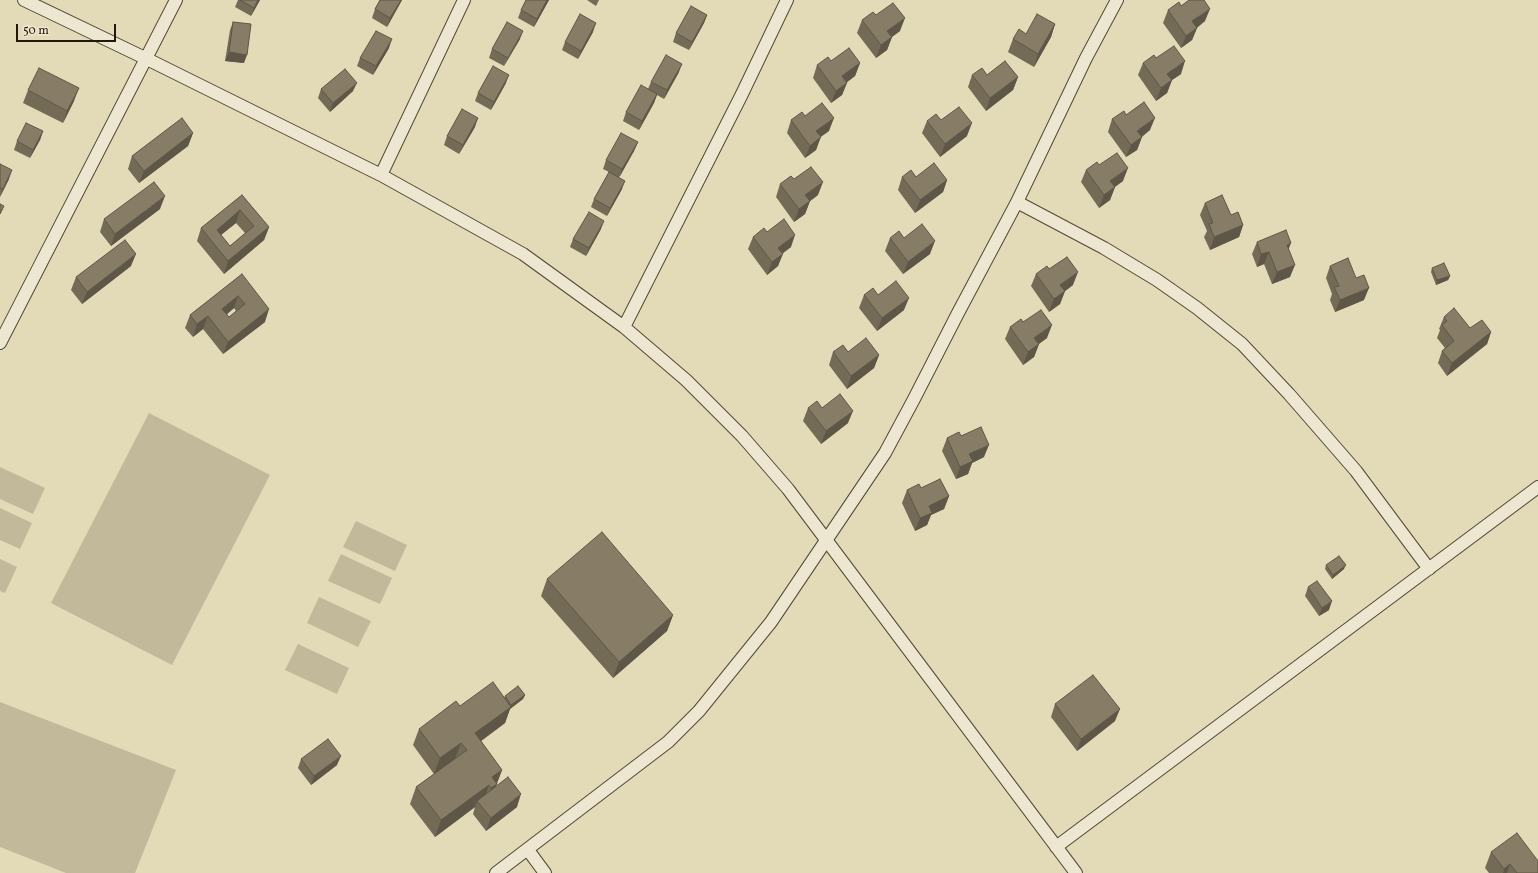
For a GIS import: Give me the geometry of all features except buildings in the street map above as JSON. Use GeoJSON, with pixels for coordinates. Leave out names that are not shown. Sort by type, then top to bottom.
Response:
{"type":"FeatureCollection","features":[{"type":"Feature","properties":{"kind":"street"},"geometry":{"type":"LineString","coordinates":[[24,0],[381,175],[523,254],[624,327],[686,380],[742,436],[788,490],[1076,873]]}},
{"type":"Feature","properties":{"kind":"street"},"geometry":{"type":"LineString","coordinates":[[0,343],[176,0]]}},
{"type":"Feature","properties":{"kind":"street"},"geometry":{"type":"LineString","coordinates":[[381,175],[464,0]]}},
{"type":"Feature","properties":{"kind":"street"},"geometry":{"type":"LineString","coordinates":[[624,327],[742,94],[787,0]]}},
{"type":"Feature","properties":{"kind":"street"},"geometry":{"type":"LineString","coordinates":[[496,873],[668,742],[699,711],[772,622],[885,453],[1017,202],[1086,58],[1117,0]]}},
{"type":"Feature","properties":{"kind":"street"},"geometry":{"type":"LineString","coordinates":[[1017,202],[1104,248],[1157,280],[1197,308],[1242,344],[1289,394],[1356,471],[1430,568]]}},
{"type":"Feature","properties":{"kind":"street"},"geometry":{"type":"LineString","coordinates":[[1056,847],[1538,487]]}},
{"type":"Feature","properties":{"kind":"street"},"geometry":{"type":"LineString","coordinates":[[528,850],[545,873]]}},
{"type":"Feature","properties":{"kind":"shaded area"},"geometry":{"type":"Polygon","coordinates":[[[149,413],[270,475],[172,665],[51,603],[149,413]]]}},
{"type":"Feature","properties":{"kind":"shaded area"},"geometry":{"type":"Polygon","coordinates":[[[0,467],[45,488],[33,514],[0,499],[0,467]]]}},
{"type":"Feature","properties":{"kind":"shaded area"},"geometry":{"type":"Polygon","coordinates":[[[0,508],[32,523],[20,549],[0,540],[0,508]]]}},
{"type":"Feature","properties":{"kind":"shaded area"},"geometry":{"type":"Polygon","coordinates":[[[356,521],[407,545],[395,571],[343,547],[356,521]]]}},
{"type":"Feature","properties":{"kind":"shaded area"},"geometry":{"type":"Polygon","coordinates":[[[341,554],[392,578],[380,604],[328,581],[341,554]]]}},
{"type":"Feature","properties":{"kind":"shaded area"},"geometry":{"type":"Polygon","coordinates":[[[0,559],[17,567],[5,593],[0,591],[0,559]]]}},
{"type":"Feature","properties":{"kind":"shaded area"},"geometry":{"type":"Polygon","coordinates":[[[319,597],[371,621],[358,647],[307,623],[319,597]]]}},
{"type":"Feature","properties":{"kind":"shaded area"},"geometry":{"type":"Polygon","coordinates":[[[298,644],[349,668],[337,694],[285,670],[298,644]]]}},
{"type":"Feature","properties":{"kind":"shaded area"},"geometry":{"type":"Polygon","coordinates":[[[0,702],[176,770],[135,873],[66,873],[0,847],[0,702]]]}}]}
